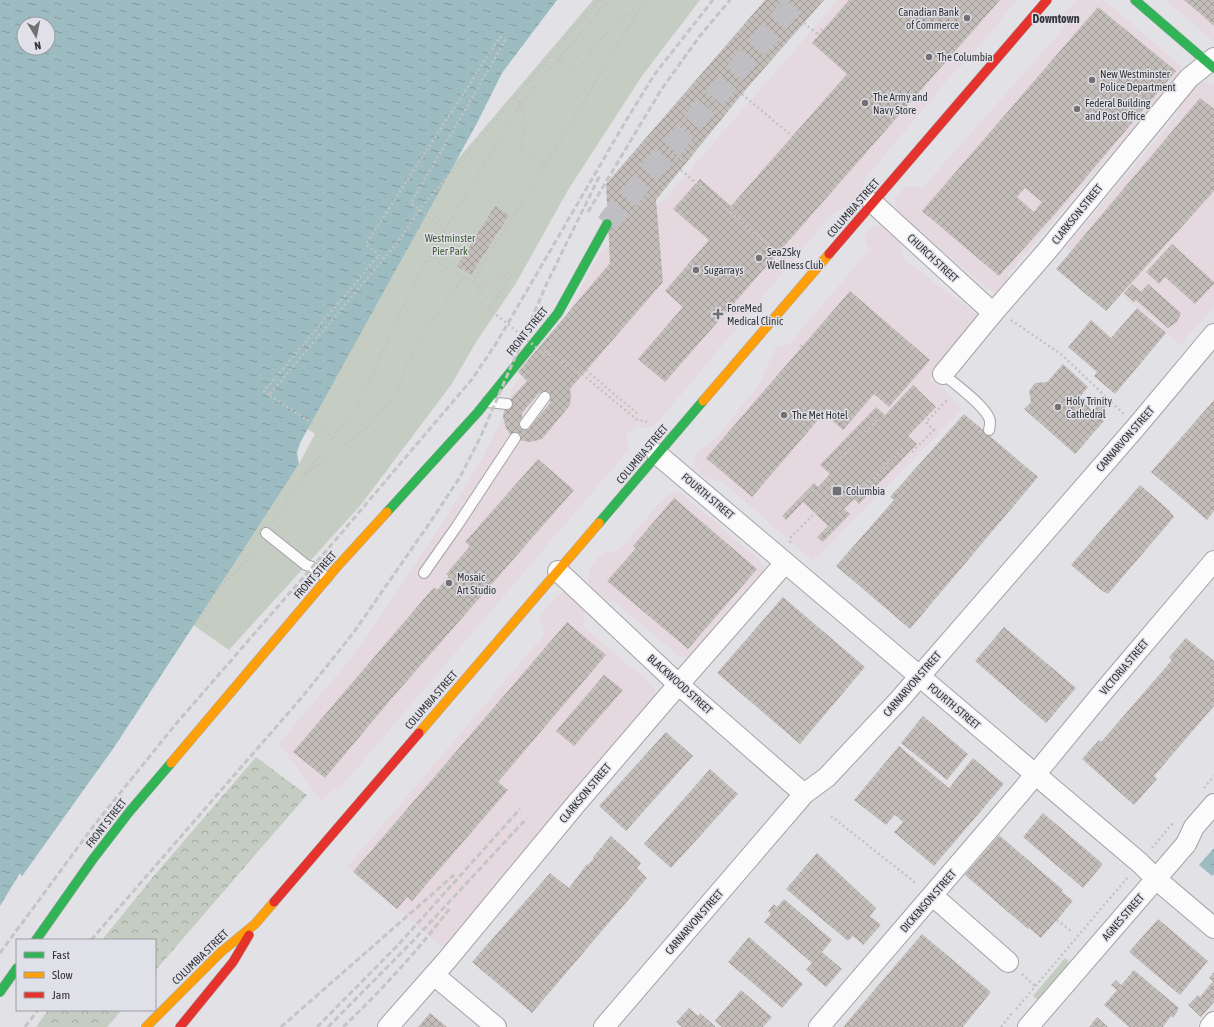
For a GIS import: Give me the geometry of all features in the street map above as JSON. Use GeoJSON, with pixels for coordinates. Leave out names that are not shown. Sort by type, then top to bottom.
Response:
{"type":"FeatureCollection","features":[{"type":"Feature","properties":{"kind":"street","name":"COLUMBIA STREET"},"geometry":{"type":"LineString","coordinates":[[146,1027],[221,952],[255,924],[1047,0]]}},
{"type":"Feature","properties":{"kind":"street"},"geometry":{"type":"LineString","coordinates":[[1135,0],[1212,63]]}},
{"type":"Feature","properties":{"kind":"street","name":"CLARKSON STREET"},"geometry":{"type":"LineString","coordinates":[[943,374],[992,313],[1046,252],[1189,78],[1212,63]]}},
{"type":"Feature","properties":{"kind":"street","name":"CHURCH STREET"},"geometry":{"type":"LineString","coordinates":[[873,203],[992,313]]}},
{"type":"Feature","properties":{"kind":"street","name":"FRONT STREET"},"geometry":{"type":"LineString","coordinates":[[37,939],[93,859],[130,811],[328,578],[486,402],[558,313],[607,224]]}},
{"type":"Feature","properties":{"kind":"street","name":"CARNARVON STREET"},"geometry":{"type":"LineString","coordinates":[[604,1027],[804,794],[827,777],[919,677],[1137,426],[1214,334]]}},
{"type":"Feature","properties":{"kind":"street","name":"FOURTH STREET"},"geometry":{"type":"LineString","coordinates":[[657,454],[919,677],[1140,862],[1156,879],[1214,928]]}},
{"type":"Feature","properties":{"kind":"street","name":"VICTORIA STREET"},"geometry":{"type":"LineString","coordinates":[[1035,774],[1214,561]]}},
{"type":"Feature","properties":{"kind":"street","name":"CLARKSON STREET"},"geometry":{"type":"LineString","coordinates":[[388,1027],[434,975],[678,684],[785,562]]}},
{"type":"Feature","properties":{"kind":"street","name":"BLACKWOOD STREET"},"geometry":{"type":"LineString","coordinates":[[558,571],[678,684],[804,794]]}},
{"type":"Feature","properties":{"kind":"street","name":"DICKENSON STREET"},"geometry":{"type":"LineString","coordinates":[[819,1027],[928,893],[1035,774]]}},
{"type":"Feature","properties":{"kind":"street","name":"AGNES STREET"},"geometry":{"type":"LineString","coordinates":[[1028,1027],[1186,844],[1194,828],[1214,804]]}},
{"type":"Feature","properties":{"kind":"street"},"geometry":{"type":"LineString","coordinates":[[928,893],[1008,962]]}},
{"type":"Feature","properties":{"kind":"street","name":"COLUMBIA STREET"},"geometry":{"type":"LineString","coordinates":[[180,1027],[233,962],[255,924]]}},
{"type":"Feature","properties":{"kind":"street"},"geometry":{"type":"LineString","coordinates":[[0,992],[16,969]]}},
{"type":"Feature","properties":{"kind":"street"},"geometry":{"type":"LineString","coordinates":[[434,975],[496,1027]]}},
{"type":"Feature","properties":{"kind":"street"},"geometry":{"type":"LineString","coordinates":[[1210,1027],[1214,1022]]}},
{"type":"Feature","properties":{"kind":"lane"},"geometry":{"type":"LineString","coordinates":[[943,374],[981,407],[989,418],[989,430]]}},
{"type":"Feature","properties":{"kind":"lane"},"geometry":{"type":"LineString","coordinates":[[525,424],[532,407],[545,397]]}},
{"type":"Feature","properties":{"kind":"lane"},"geometry":{"type":"LineString","coordinates":[[486,402],[507,404]]}},
{"type":"Feature","properties":{"kind":"lane"},"geometry":{"type":"LineString","coordinates":[[424,573],[515,438]]}},
{"type":"Feature","properties":{"kind":"lane"},"geometry":{"type":"LineString","coordinates":[[266,533],[306,565],[312,567],[328,578]]}},
{"type":"Feature","properties":{"kind":"path"},"geometry":{"type":"LineString","coordinates":[[270,395],[398,242],[419,210],[598,0]]}},
{"type":"Feature","properties":{"kind":"path"},"geometry":{"type":"LineString","coordinates":[[379,255],[264,391],[333,438],[357,407],[406,301],[429,256],[520,103],[609,0]]}},
{"type":"Feature","properties":{"kind":"path"},"geometry":{"type":"LineString","coordinates":[[472,282],[546,164],[645,0]]}},
{"type":"Feature","properties":{"kind":"path"},"geometry":{"type":"LineString","coordinates":[[786,6],[818,35],[823,28]]}},
{"type":"Feature","properties":{"kind":"path"},"geometry":{"type":"LineString","coordinates":[[559,58],[566,69],[582,64],[618,17],[636,15]]}},
{"type":"Feature","properties":{"kind":"path"},"geometry":{"type":"LineString","coordinates":[[384,259],[366,244],[500,37],[505,41],[411,203],[445,230]]}},
{"type":"Feature","properties":{"kind":"path"},"geometry":{"type":"LineString","coordinates":[[742,94],[792,136]]}},
{"type":"Feature","properties":{"kind":"path"},"geometry":{"type":"LineString","coordinates":[[514,98],[520,103],[526,126],[519,146],[546,164]]}},
{"type":"Feature","properties":{"kind":"path"},"geometry":{"type":"LineString","coordinates":[[669,149],[684,162]]}},
{"type":"Feature","properties":{"kind":"path"},"geometry":{"type":"LineString","coordinates":[[681,170],[785,259]]}},
{"type":"Feature","properties":{"kind":"path"},"geometry":{"type":"LineString","coordinates":[[429,256],[463,278],[483,286]]}},
{"type":"Feature","properties":{"kind":"path"},"geometry":{"type":"LineString","coordinates":[[489,310],[508,279],[502,274],[483,286],[477,299],[489,310],[537,348],[582,374],[636,419],[647,422]]}},
{"type":"Feature","properties":{"kind":"path"},"geometry":{"type":"LineString","coordinates":[[305,474],[340,450],[368,427],[396,394],[416,344],[463,278]]}},
{"type":"Feature","properties":{"kind":"path"},"geometry":{"type":"LineString","coordinates":[[1013,322],[1062,355],[1116,408]]}},
{"type":"Feature","properties":{"kind":"path"},"geometry":{"type":"LineString","coordinates":[[586,370],[639,416]]}},
{"type":"Feature","properties":{"kind":"path"},"geometry":{"type":"LineString","coordinates":[[912,452],[934,430],[926,422],[948,399]]}},
{"type":"Feature","properties":{"kind":"path"},"geometry":{"type":"LineString","coordinates":[[840,468],[835,464],[877,420]]}},
{"type":"Feature","properties":{"kind":"path"},"geometry":{"type":"LineString","coordinates":[[859,484],[864,489],[905,446]]}},
{"type":"Feature","properties":{"kind":"path"},"geometry":{"type":"LineString","coordinates":[[795,506],[812,488],[842,516],[824,534]]}},
{"type":"Feature","properties":{"kind":"path"},"geometry":{"type":"LineString","coordinates":[[800,528],[826,502]]}},
{"type":"Feature","properties":{"kind":"path"},"geometry":{"type":"LineString","coordinates":[[831,816],[928,893]]}},
{"type":"Feature","properties":{"kind":"path"},"geometry":{"type":"LineString","coordinates":[[1001,1027],[1132,872]]}},
{"type":"Feature","properties":{"kind":"path"},"geometry":{"type":"LineString","coordinates":[[1057,920],[1071,931]]}},
{"type":"Feature","properties":{"kind":"shaded area"},"geometry":{"type":"Polygon","coordinates":[[[838,0],[1017,0],[966,62],[954,72],[865,179],[862,190],[848,207],[833,213],[658,422],[648,428],[642,428],[637,425],[625,436],[628,443],[628,451],[339,789],[333,789],[322,802],[279,743],[349,661],[409,574],[477,468],[508,405],[512,388],[558,331],[600,253],[665,199],[838,0]]]}},
{"type":"Feature","properties":{"kind":"shaded area"},"geometry":{"type":"Polygon","coordinates":[[[1076,0],[1104,0],[1181,66],[1181,71],[1008,274],[1008,281],[997,294],[995,294],[912,226],[898,212],[895,205],[896,198],[905,187],[924,186],[1063,29],[1063,15],[1076,0]]]}},
{"type":"Feature","properties":{"kind":"shaded area"},"geometry":{"type":"Polygon","coordinates":[[[1166,0],[1214,0],[1214,41],[1213,41],[1166,0]]]}},
{"type":"Feature","properties":{"kind":"shaded area"},"geometry":{"type":"Polygon","coordinates":[[[1206,82],[1214,85],[1214,306],[1185,340],[1182,346],[1066,247],[1179,113],[1179,103],[1196,84],[1206,82]]]}},
{"type":"Feature","properties":{"kind":"shaded area"},"geometry":{"type":"Polygon","coordinates":[[[875,226],[883,227],[897,238],[906,261],[976,314],[977,320],[929,380],[944,389],[962,410],[813,561],[721,481],[707,479],[695,466],[694,457],[696,453],[719,435],[760,383],[776,347],[789,344],[870,249],[864,236],[867,231],[875,226]]]}},
{"type":"Feature","properties":{"kind":"shaded area"},"geometry":{"type":"Polygon","coordinates":[[[675,492],[681,493],[760,561],[764,567],[763,573],[688,659],[679,656],[615,602],[600,599],[591,591],[588,580],[590,567],[604,552],[618,551],[666,496],[675,492]]]}},
{"type":"Feature","properties":{"kind":"shaded area"},"geometry":{"type":"Polygon","coordinates":[[[568,591],[586,607],[583,617],[585,628],[651,684],[655,690],[655,698],[444,948],[347,867],[543,636],[544,632],[540,619],[541,614],[557,596],[568,591]]]}},
{"type":"Feature","properties":{"kind":"green space","name":"Westminster Pier Park"},"geometry":{"type":"Polygon","coordinates":[[[593,0],[700,0],[642,76],[568,190],[515,285],[478,339],[451,385],[360,506],[229,650],[193,625],[299,464],[315,434],[253,393],[456,161],[593,0]]]}},
{"type":"Feature","properties":{"kind":"green space"},"geometry":{"type":"Polygon","coordinates":[[[256,757],[307,795],[156,970],[156,939],[103,939],[152,878],[256,757]]]}},
{"type":"Feature","properties":{"kind":"green space"},"geometry":{"type":"Polygon","coordinates":[[[1065,958],[1068,960],[1069,968],[1044,997],[1042,995],[1038,1000],[1033,996],[1065,958]]]}},
{"type":"Feature","properties":{"kind":"green space"},"geometry":{"type":"Polygon","coordinates":[[[47,1011],[121,1011],[107,1027],[36,1027],[47,1011]]]}},
{"type":"Feature","properties":{"kind":"water"},"geometry":{"type":"Polygon","coordinates":[[[0,0],[557,0],[502,73],[476,125],[300,443],[297,453],[299,464],[115,746],[20,879],[0,911],[0,0]]]}},
{"type":"Feature","properties":{"kind":"water"},"geometry":{"type":"Polygon","coordinates":[[[1214,848],[1214,874],[1212,876],[1199,865],[1214,848]]]}},
{"type":"Feature","properties":{"kind":"pier"},"geometry":{"type":"Polygon","coordinates":[[[20,873],[23,879],[0,913],[0,906],[20,873]]]}},
{"type":"Feature","properties":{"kind":"building"},"geometry":{"type":"Polygon","coordinates":[[[765,0],[824,0],[742,94],[656,200],[663,282],[570,389],[570,405],[542,439],[530,442],[518,440],[509,433],[503,417],[508,402],[527,381],[518,372],[610,263],[606,184],[765,0]],[[539,393],[522,413],[522,420],[531,424],[551,402],[539,393]]]}},
{"type":"Feature","properties":{"kind":"building"},"geometry":{"type":"Polygon","coordinates":[[[849,0],[1000,0],[665,382],[638,359],[683,307],[665,291],[709,240],[673,209],[700,179],[731,206],[847,74],[812,43],[849,0]]]}},
{"type":"Feature","properties":{"kind":"building"},"geometry":{"type":"Polygon","coordinates":[[[1184,0],[1214,0],[1214,26],[1203,16],[1184,0]]]}},
{"type":"Feature","properties":{"kind":"building","name":"Federal Building and Post Office"},"geometry":{"type":"Polygon","coordinates":[[[1098,7],[1176,71],[1055,214],[999,276],[922,211],[1098,7]],[[1025,188],[1017,197],[1034,212],[1042,202],[1025,188]]]}},
{"type":"Feature","properties":{"kind":"building"},"geometry":{"type":"Polygon","coordinates":[[[1200,98],[1214,109],[1214,191],[1106,311],[1056,269],[1200,98]]]}},
{"type":"Feature","properties":{"kind":"building"},"geometry":{"type":"Polygon","coordinates":[[[495,206],[509,215],[471,275],[457,266],[495,206]]]}},
{"type":"Feature","properties":{"kind":"building"},"geometry":{"type":"Polygon","coordinates":[[[1172,244],[1214,282],[1214,284],[1195,304],[1165,277],[1159,284],[1146,272],[1172,244]]]}},
{"type":"Feature","properties":{"kind":"building"},"geometry":{"type":"Polygon","coordinates":[[[1132,284],[1141,292],[1148,284],[1181,313],[1177,322],[1168,328],[1136,300],[1134,302],[1124,293],[1132,284]]]}},
{"type":"Feature","properties":{"kind":"building"},"geometry":{"type":"Polygon","coordinates":[[[850,291],[930,360],[889,407],[874,394],[843,430],[824,413],[752,497],[706,458],[850,291]]]}},
{"type":"Feature","properties":{"kind":"building"},"geometry":{"type":"Polygon","coordinates":[[[1137,308],[1166,333],[1115,394],[1094,376],[1097,372],[1068,347],[1091,320],[1111,338],[1137,308]]]}},
{"type":"Feature","properties":{"kind":"building","name":"Holy Trinity Cathedral"},"geometry":{"type":"Polygon","coordinates":[[[1063,364],[1088,387],[1079,398],[1093,411],[1103,400],[1108,404],[1098,415],[1104,421],[1075,454],[1024,409],[1031,402],[1029,391],[1035,383],[1047,382],[1063,364]]]}},
{"type":"Feature","properties":{"kind":"building"},"geometry":{"type":"Polygon","coordinates":[[[913,385],[936,407],[908,436],[917,444],[859,504],[854,499],[844,509],[850,514],[823,542],[817,537],[828,526],[803,502],[786,520],[782,516],[814,483],[818,487],[830,474],[820,465],[876,407],[885,415],[913,385]]]}},
{"type":"Feature","properties":{"kind":"building"},"geometry":{"type":"Polygon","coordinates":[[[1214,400],[1214,511],[1207,520],[1151,472],[1214,400]]]}},
{"type":"Feature","properties":{"kind":"building"},"geometry":{"type":"Polygon","coordinates":[[[964,414],[1038,477],[910,629],[836,566],[894,500],[890,497],[964,414]]]}},
{"type":"Feature","properties":{"kind":"building"},"geometry":{"type":"Polygon","coordinates":[[[538,459],[574,490],[392,698],[325,778],[293,752],[434,587],[437,590],[449,576],[446,574],[470,546],[465,542],[538,459]]]}},
{"type":"Feature","properties":{"kind":"building"},"geometry":{"type":"Polygon","coordinates":[[[1140,485],[1169,510],[1174,517],[1108,594],[1071,565],[1140,485]]]}},
{"type":"Feature","properties":{"kind":"building"},"geometry":{"type":"Polygon","coordinates":[[[674,498],[757,569],[688,649],[607,581],[636,548],[633,546],[674,498]]]}},
{"type":"Feature","properties":{"kind":"building"},"geometry":{"type":"Polygon","coordinates":[[[783,597],[865,667],[800,744],[717,673],[783,597]]]}},
{"type":"Feature","properties":{"kind":"building"},"geometry":{"type":"Polygon","coordinates":[[[567,622],[606,655],[498,782],[508,790],[412,901],[407,897],[397,909],[353,872],[567,622]]]}},
{"type":"Feature","properties":{"kind":"building"},"geometry":{"type":"Polygon","coordinates":[[[1004,627],[1076,688],[1046,723],[975,661],[1004,627]]]}},
{"type":"Feature","properties":{"kind":"building"},"geometry":{"type":"Polygon","coordinates":[[[1186,638],[1214,661],[1214,706],[1154,776],[1157,779],[1134,805],[1082,759],[1099,740],[1101,742],[1172,660],[1169,657],[1186,638]]]}},
{"type":"Feature","properties":{"kind":"building"},"geometry":{"type":"Polygon","coordinates":[[[604,675],[623,690],[574,746],[556,731],[604,675]]]}},
{"type":"Feature","properties":{"kind":"building"},"geometry":{"type":"Polygon","coordinates":[[[923,716],[968,754],[947,780],[901,743],[923,716]]]}},
{"type":"Feature","properties":{"kind":"building"},"geometry":{"type":"Polygon","coordinates":[[[666,732],[693,756],[626,831],[599,806],[666,732]]]}},
{"type":"Feature","properties":{"kind":"building"},"geometry":{"type":"Polygon","coordinates":[[[899,746],[949,788],[973,758],[1004,784],[934,866],[894,832],[903,822],[895,815],[886,825],[854,800],[899,746]]]}},
{"type":"Feature","properties":{"kind":"building"},"geometry":{"type":"Polygon","coordinates":[[[710,769],[738,794],[671,868],[644,844],[710,769]]]}},
{"type":"Feature","properties":{"kind":"building"},"geometry":{"type":"Polygon","coordinates":[[[1043,813],[1103,864],[1083,888],[1023,837],[1043,813]]]}},
{"type":"Feature","properties":{"kind":"building"},"geometry":{"type":"Polygon","coordinates":[[[999,835],[1063,890],[1061,891],[1073,901],[1041,938],[1029,928],[1028,929],[965,875],[999,835]]]}},
{"type":"Feature","properties":{"kind":"building"},"geometry":{"type":"Polygon","coordinates":[[[611,836],[641,863],[637,868],[647,878],[532,1013],[472,962],[550,873],[569,888],[611,836]]]}},
{"type":"Feature","properties":{"kind":"building"},"geometry":{"type":"Polygon","coordinates":[[[817,853],[876,908],[870,916],[881,925],[863,945],[853,936],[848,941],[786,889],[817,853]]]}},
{"type":"Feature","properties":{"kind":"building"},"geometry":{"type":"Polygon","coordinates":[[[784,899],[832,940],[822,952],[842,969],[826,987],[806,970],[812,963],[764,922],[771,914],[768,911],[774,904],[777,907],[784,899]]]}},
{"type":"Feature","properties":{"kind":"building"},"geometry":{"type":"Polygon","coordinates":[[[1158,919],[1208,961],[1180,995],[1129,952],[1158,919]]]}},
{"type":"Feature","properties":{"kind":"building"},"geometry":{"type":"Polygon","coordinates":[[[922,934],[991,992],[963,1027],[843,1027],[922,934]]]}},
{"type":"Feature","properties":{"kind":"building"},"geometry":{"type":"Polygon","coordinates":[[[749,937],[803,984],[782,1008],[728,962],[749,937]]]}},
{"type":"Feature","properties":{"kind":"building"},"geometry":{"type":"Polygon","coordinates":[[[1134,970],[1179,1008],[1173,1018],[1171,1016],[1163,1027],[1129,1027],[1104,1005],[1117,990],[1111,985],[1116,980],[1121,985],[1134,970]]]}},
{"type":"Feature","properties":{"kind":"building"},"geometry":{"type":"Polygon","coordinates":[[[1214,972],[1214,1002],[1201,1017],[1188,1005],[1198,995],[1200,997],[1213,981],[1209,978],[1214,972]]]}},
{"type":"Feature","properties":{"kind":"building"},"geometry":{"type":"Polygon","coordinates":[[[741,990],[772,1017],[763,1027],[722,1027],[715,1021],[741,990]]]}},
{"type":"Feature","properties":{"kind":"building"},"geometry":{"type":"Polygon","coordinates":[[[689,1008],[698,1016],[700,1013],[716,1027],[682,1027],[676,1022],[689,1008]]]}},
{"type":"Feature","properties":{"kind":"building"},"geometry":{"type":"Polygon","coordinates":[[[430,1013],[447,1027],[418,1027],[430,1013]]]}},
{"type":"Feature","properties":{"kind":"building"},"geometry":{"type":"Polygon","coordinates":[[[1097,1017],[1108,1027],[1089,1027],[1097,1017]]]}},
{"type":"Feature","properties":{"kind":"tunnel"},"geometry":{"type":"LineString","coordinates":[[607,224],[797,0]]}},
{"type":"Feature","properties":{"kind":"railway"},"geometry":{"type":"LineString","coordinates":[[0,953],[95,824],[175,725],[327,550],[473,378],[497,342],[654,75],[713,0]]}},
{"type":"Feature","properties":{"kind":"railway"},"geometry":{"type":"LineString","coordinates":[[588,212],[661,90],[699,37],[730,0]]}},
{"type":"Feature","properties":{"kind":"railway"},"geometry":{"type":"LineString","coordinates":[[92,939],[303,696],[354,632],[431,521],[460,477],[481,436],[547,283],[600,175]]}},
{"type":"Feature","properties":{"kind":"railway"},"geometry":{"type":"LineString","coordinates":[[317,1027],[398,945],[520,809]]}},
{"type":"Feature","properties":{"kind":"railway"},"geometry":{"type":"LineString","coordinates":[[328,1027],[411,943],[527,818]]}},
{"type":"Feature","properties":{"kind":"railway"},"geometry":{"type":"LineString","coordinates":[[281,1027],[454,875]]}},
{"type":"Feature","properties":{"kind":"railway"},"geometry":{"type":"LineString","coordinates":[[343,1027],[400,969],[451,907]]}},
{"type":"Feature","properties":{"kind":"railway"},"geometry":{"type":"LineString","coordinates":[[25,1027],[37,1011]]}},
{"type":"Feature","properties":{"kind":"traffic: fast"},"geometry":{"type":"LineString","coordinates":[[1135,0],[1214,68]]}},
{"type":"Feature","properties":{"kind":"traffic: fast"},"geometry":{"type":"LineString","coordinates":[[387,512],[478,412],[558,313],[607,224]]}},
{"type":"Feature","properties":{"kind":"traffic: fast"},"geometry":{"type":"LineString","coordinates":[[599,523],[703,401]]}},
{"type":"Feature","properties":{"kind":"traffic: fast"},"geometry":{"type":"LineString","coordinates":[[37,939],[93,859],[130,811],[171,763]]}},
{"type":"Feature","properties":{"kind":"traffic: fast"},"geometry":{"type":"LineString","coordinates":[[0,992],[16,969]]}},
{"type":"Feature","properties":{"kind":"traffic: slow"},"geometry":{"type":"LineString","coordinates":[[703,401],[829,254]]}},
{"type":"Feature","properties":{"kind":"traffic: slow"},"geometry":{"type":"LineString","coordinates":[[171,763],[336,568],[387,512]]}},
{"type":"Feature","properties":{"kind":"traffic: slow"},"geometry":{"type":"LineString","coordinates":[[419,733],[599,523]]}},
{"type":"Feature","properties":{"kind":"traffic: slow"},"geometry":{"type":"LineString","coordinates":[[146,1027],[221,952],[255,924],[274,902]]}},
{"type":"Feature","properties":{"kind":"traffic: jam"},"geometry":{"type":"LineString","coordinates":[[829,254],[1047,0]]}},
{"type":"Feature","properties":{"kind":"traffic: jam"},"geometry":{"type":"LineString","coordinates":[[274,902],[419,733]]}},
{"type":"Feature","properties":{"kind":"traffic: jam"},"geometry":{"type":"LineString","coordinates":[[180,1027],[233,962],[249,935]]}},
{"type":"Feature","properties":{"kind":"place","name":"Canadian Bank of Commerce"},"geometry":{"type":"Point","coordinates":[967,18]}},
{"type":"Feature","properties":{"kind":"place","name":"The Columbia"},"geometry":{"type":"Point","coordinates":[929,57]}},
{"type":"Feature","properties":{"kind":"place","name":"New Westminster Police Department"},"geometry":{"type":"Point","coordinates":[1092,80]}},
{"type":"Feature","properties":{"kind":"place","name":"The Army and Navy Store"},"geometry":{"type":"Point","coordinates":[865,103]}},
{"type":"Feature","properties":{"kind":"place","name":"Federal Building and Post Office"},"geometry":{"type":"Point","coordinates":[1077,109]}},
{"type":"Feature","properties":{"kind":"place","name":"Sea2Sky Wellness Club"},"geometry":{"type":"Point","coordinates":[759,258]}},
{"type":"Feature","properties":{"kind":"place","name":"Sugarrays"},"geometry":{"type":"Point","coordinates":[696,270]}},
{"type":"Feature","properties":{"kind":"place","name":"ForeMed Medical Clinic"},"geometry":{"type":"Point","coordinates":[718,314]}},
{"type":"Feature","properties":{"kind":"place","name":"Holy Trinity Cathedral"},"geometry":{"type":"Point","coordinates":[1058,407]}},
{"type":"Feature","properties":{"kind":"place","name":"The Met Hotel"},"geometry":{"type":"Point","coordinates":[784,415]}},
{"type":"Feature","properties":{"kind":"place","name":"Columbia"},"geometry":{"type":"Point","coordinates":[837,491]}},
{"type":"Feature","properties":{"kind":"place","name":"Mosaic Art Studio"},"geometry":{"type":"Point","coordinates":[449,583]}},
{"type":"Feature","properties":{"kind":"district","name":"Downtown"},"geometry":{"type":"Point","coordinates":[1056,19]}}]}
